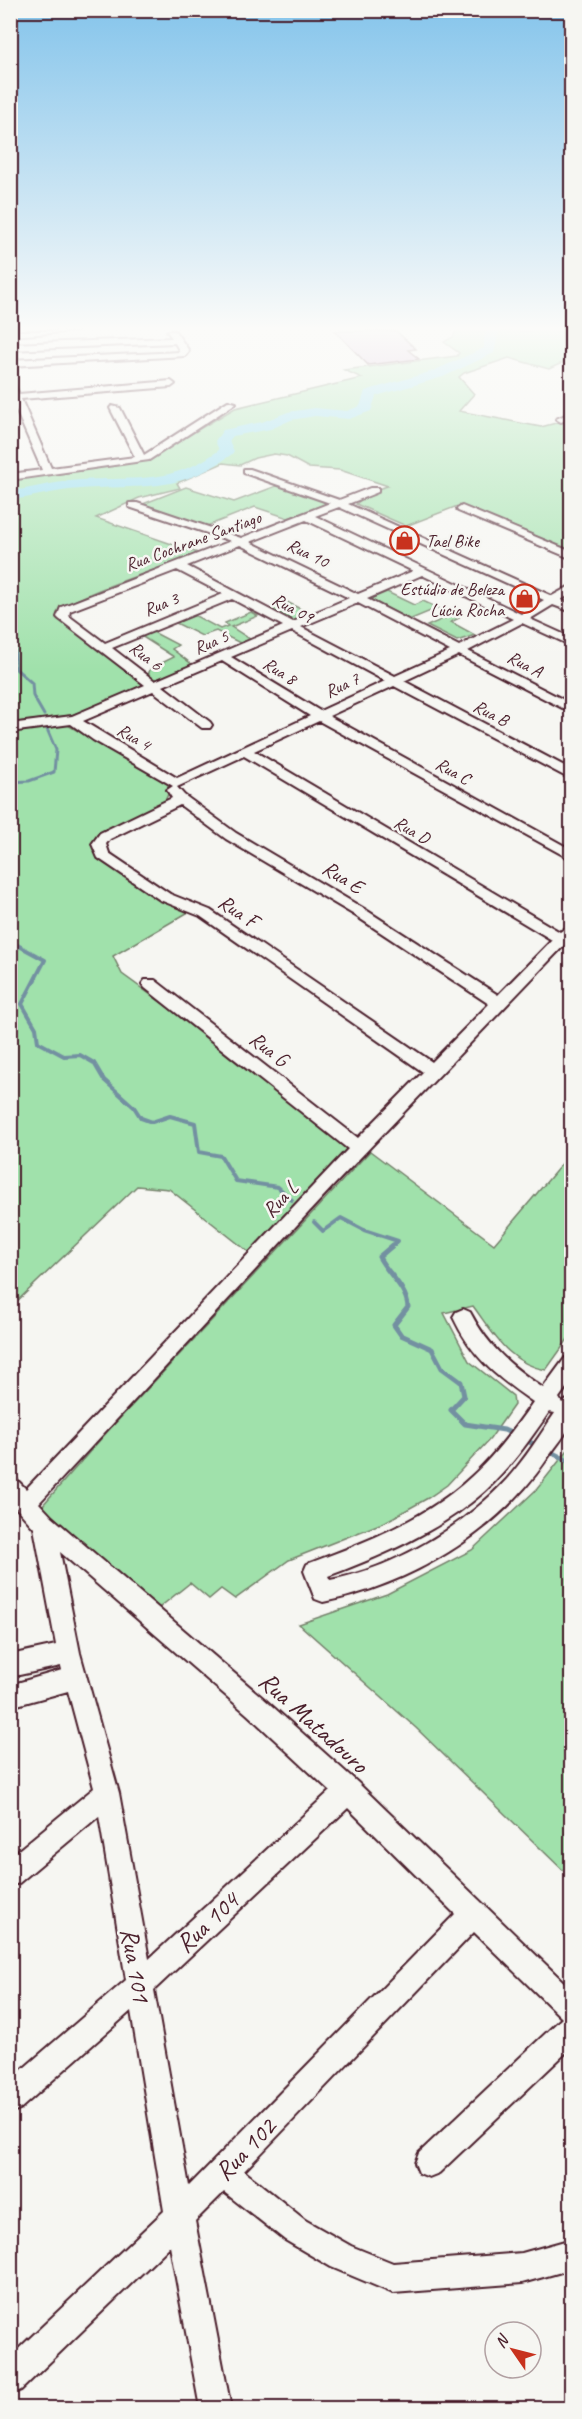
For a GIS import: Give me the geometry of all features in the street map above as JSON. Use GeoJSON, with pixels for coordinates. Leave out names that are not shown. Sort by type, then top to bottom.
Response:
{"type":"FeatureCollection","features":[{"type":"Feature","properties":{"kind":"street"},"geometry":{"type":"LineString","coordinates":[[36,444],[47,471]]}},
{"type":"Feature","properties":{"kind":"street"},"geometry":{"type":"LineString","coordinates":[[133,444],[141,459]]}},
{"type":"Feature","properties":{"kind":"street"},"geometry":{"type":"LineString","coordinates":[[10,477],[141,459],[168,444]]}},
{"type":"Feature","properties":{"kind":"street"},"geometry":{"type":"LineString","coordinates":[[247,471],[340,503],[572,609]]}},
{"type":"Feature","properties":{"kind":"street","name":"Rua Cochrane Santiago"},"geometry":{"type":"LineString","coordinates":[[63,617],[65,609],[74,604],[374,490]]}},
{"type":"Feature","properties":{"kind":"street","name":"Rua 10"},"geometry":{"type":"LineString","coordinates":[[133,506],[240,541],[461,650]]}},
{"type":"Feature","properties":{"kind":"street"},"geometry":{"type":"LineString","coordinates":[[462,509],[572,556]]}},
{"type":"Feature","properties":{"kind":"street"},"geometry":{"type":"LineString","coordinates":[[306,516],[572,643]]}},
{"type":"Feature","properties":{"kind":"street","name":"Rua 09"},"geometry":{"type":"LineString","coordinates":[[177,565],[393,682]]}},
{"type":"Feature","properties":{"kind":"street","name":"Rua 5"},"geometry":{"type":"LineString","coordinates":[[10,728],[59,720],[74,720],[420,572]]}},
{"type":"Feature","properties":{"kind":"street","name":"Rua 7"},"geometry":{"type":"LineString","coordinates":[[176,783],[461,650],[522,619],[572,588]]}},
{"type":"Feature","properties":{"kind":"street","name":"Rua 3"},"geometry":{"type":"LineString","coordinates":[[105,647],[231,595]]}},
{"type":"Feature","properties":{"kind":"street","name":"Rua 6"},"geometry":{"type":"LineString","coordinates":[[63,617],[206,725]]}},
{"type":"Feature","properties":{"kind":"street","name":"Rua A"},"geometry":{"type":"LineString","coordinates":[[461,650],[572,709]]}},
{"type":"Feature","properties":{"kind":"street","name":"Rua 8"},"geometry":{"type":"LineString","coordinates":[[223,657],[319,716]]}},
{"type":"Feature","properties":{"kind":"street","name":"Rua B"},"geometry":{"type":"LineString","coordinates":[[393,682],[572,776]]}},
{"type":"Feature","properties":{"kind":"street","name":"Rua C"},"geometry":{"type":"LineString","coordinates":[[319,716],[572,856]]}},
{"type":"Feature","properties":{"kind":"street","name":"Rua 4"},"geometry":{"type":"LineString","coordinates":[[74,720],[98,737],[176,783]]}},
{"type":"Feature","properties":{"kind":"street","name":"Rua D"},"geometry":{"type":"LineString","coordinates":[[244,751],[566,934]]}},
{"type":"Feature","properties":{"kind":"street"},"geometry":{"type":"LineString","coordinates":[[176,783],[173,788],[174,792],[181,799]]}},
{"type":"Feature","properties":{"kind":"street","name":"Rua E"},"geometry":{"type":"LineString","coordinates":[[181,799],[231,836],[312,882],[499,1003]]}},
{"type":"Feature","properties":{"kind":"street","name":"Rua F"},"geometry":{"type":"LineString","coordinates":[[181,799],[105,836],[99,844],[103,855],[165,897],[205,913],[433,1071]]}},
{"type":"Feature","properties":{"kind":"street","name":"Rua L"},"geometry":{"type":"LineString","coordinates":[[25,1504],[433,1071],[566,934]]}},
{"type":"Feature","properties":{"kind":"street","name":"Rua G"},"geometry":{"type":"LineString","coordinates":[[150,984],[360,1149]]}},
{"type":"Feature","properties":{"kind":"street"},"geometry":{"type":"LineString","coordinates":[[463,1317],[471,1337],[486,1357],[545,1400],[569,1412],[513,1486],[501,1498],[441,1543],[365,1582],[323,1592],[315,1571],[382,1546],[427,1523],[461,1499],[498,1464],[509,1450],[545,1400],[572,1364]]}},
{"type":"Feature","properties":{"kind":"street","name":"Rua Matadouro"},"geometry":{"type":"LineString","coordinates":[[10,1486],[44,1524],[255,1706],[348,1791],[572,2009]]}},
{"type":"Feature","properties":{"kind":"street","name":"Rua 101"},"geometry":{"type":"LineString","coordinates":[[44,1524],[69,1653],[107,1793],[215,2409]]}},
{"type":"Feature","properties":{"kind":"street"},"geometry":{"type":"LineString","coordinates":[[10,1666],[69,1653]]}},
{"type":"Feature","properties":{"kind":"street"},"geometry":{"type":"LineString","coordinates":[[10,1696],[75,1678]]}},
{"type":"Feature","properties":{"kind":"street","name":"Rua 104"},"geometry":{"type":"LineString","coordinates":[[10,2099],[140,1985],[348,1791]]}},
{"type":"Feature","properties":{"kind":"street"},"geometry":{"type":"LineString","coordinates":[[10,1874],[107,1793]]}},
{"type":"Feature","properties":{"kind":"street","name":"Rua 102"},"geometry":{"type":"LineString","coordinates":[[10,2379],[180,2216],[474,1913]]}},
{"type":"Feature","properties":{"kind":"street"},"geometry":{"type":"LineString","coordinates":[[429,2163],[572,2028]]}},
{"type":"Feature","properties":{"kind":"street"},"geometry":{"type":"LineString","coordinates":[[222,2172],[295,2230],[341,2257],[393,2278],[522,2268],[572,2254]]}},
{"type":"Feature","properties":{"kind":"green space"},"geometry":{"type":"Polygon","coordinates":[[[174,444],[571,444],[571,550],[460,505],[406,526],[356,504],[374,490],[388,486],[340,470],[309,468],[287,456],[274,454],[255,458],[240,465],[223,463],[177,483],[180,488],[139,498],[96,518],[201,554],[101,589],[66,606],[58,613],[60,618],[141,682],[143,687],[72,715],[11,723],[10,480],[147,460],[174,444]]]}},
{"type":"Feature","properties":{"kind":"green space"},"geometry":{"type":"Polygon","coordinates":[[[279,485],[333,501],[288,518],[255,507],[207,526],[143,504],[186,487],[234,502],[279,485]]]}},
{"type":"Feature","properties":{"kind":"green space"},"geometry":{"type":"Polygon","coordinates":[[[387,592],[414,605],[423,601],[438,608],[409,620],[370,599],[387,592]]]}},
{"type":"Feature","properties":{"kind":"green space"},"geometry":{"type":"Polygon","coordinates":[[[287,602],[312,615],[291,623],[266,611],[287,602]]]}},
{"type":"Feature","properties":{"kind":"green space"},"geometry":{"type":"Polygon","coordinates":[[[251,612],[258,616],[231,627],[250,639],[240,643],[216,631],[202,636],[176,623],[194,615],[220,629],[228,626],[225,623],[251,612]]]}},
{"type":"Feature","properties":{"kind":"green space"},"geometry":{"type":"Polygon","coordinates":[[[452,615],[459,618],[451,622],[475,635],[457,641],[427,626],[452,615]]]}},
{"type":"Feature","properties":{"kind":"green space"},"geometry":{"type":"Polygon","coordinates":[[[153,632],[178,645],[172,649],[193,665],[153,681],[148,676],[150,669],[174,657],[141,636],[153,632]]]}},
{"type":"Feature","properties":{"kind":"green space"},"geometry":{"type":"Polygon","coordinates":[[[68,725],[168,784],[169,792],[165,801],[97,835],[91,845],[166,899],[192,910],[113,956],[122,974],[358,1145],[255,1257],[169,1189],[137,1186],[11,1307],[11,732],[68,725]]]}},
{"type":"Feature","properties":{"kind":"green space"},"geometry":{"type":"Polygon","coordinates":[[[370,1151],[494,1244],[571,1153],[571,1335],[546,1370],[533,1367],[512,1354],[495,1337],[473,1306],[444,1313],[469,1361],[513,1396],[514,1405],[490,1439],[447,1485],[385,1522],[289,1560],[235,1599],[221,1589],[209,1599],[190,1583],[155,1611],[42,1506],[107,1432],[370,1151]]]}},
{"type":"Feature","properties":{"kind":"green space"},"geometry":{"type":"Polygon","coordinates":[[[571,1446],[571,1878],[416,1728],[299,1624],[387,1594],[472,1550],[537,1489],[571,1446]]]}},
{"type":"Feature","properties":{"kind":"waterway"},"geometry":{"type":"LineString","coordinates":[[10,496],[70,485],[172,480],[209,465],[227,451],[223,444]]}},
{"type":"Feature","properties":{"kind":"waterway"},"geometry":{"type":"LineString","coordinates":[[10,640],[15,650],[16,669],[32,683],[33,696],[44,715]]}},
{"type":"Feature","properties":{"kind":"waterway"},"geometry":{"type":"LineString","coordinates":[[10,782],[29,781],[54,772],[56,750],[47,729]]}},
{"type":"Feature","properties":{"kind":"waterway"},"geometry":{"type":"LineString","coordinates":[[10,941],[45,960],[22,1004],[36,1028],[38,1042],[64,1056],[80,1055],[94,1063],[104,1080],[134,1107],[141,1118],[152,1122],[170,1116],[195,1123],[199,1152],[221,1156],[236,1181],[278,1187],[292,1200]]}},
{"type":"Feature","properties":{"kind":"waterway"},"geometry":{"type":"LineString","coordinates":[[314,1222],[323,1231],[341,1218],[364,1230],[398,1241],[391,1247]]}},
{"type":"Feature","properties":{"kind":"waterway"},"geometry":{"type":"LineString","coordinates":[[393,1245],[379,1257],[404,1293],[408,1307],[394,1325],[401,1335],[432,1349],[442,1368],[461,1382],[464,1396],[451,1410],[465,1424],[504,1430],[515,1435]]}},
{"type":"Feature","properties":{"kind":"waterway"},"geometry":{"type":"LineString","coordinates":[[523,1439],[540,1447]]}},
{"type":"Feature","properties":{"kind":"waterway"},"geometry":{"type":"LineString","coordinates":[[547,1450],[572,1463]]}},
{"type":"Feature","properties":{"kind":"place","name":"Tael Bike"},"geometry":{"type":"Point","coordinates":[405,541]}},
{"type":"Feature","properties":{"kind":"place","name":"Estúdio de Beleza Lúcia Rocha"},"geometry":{"type":"Point","coordinates":[525,599]}}]}
